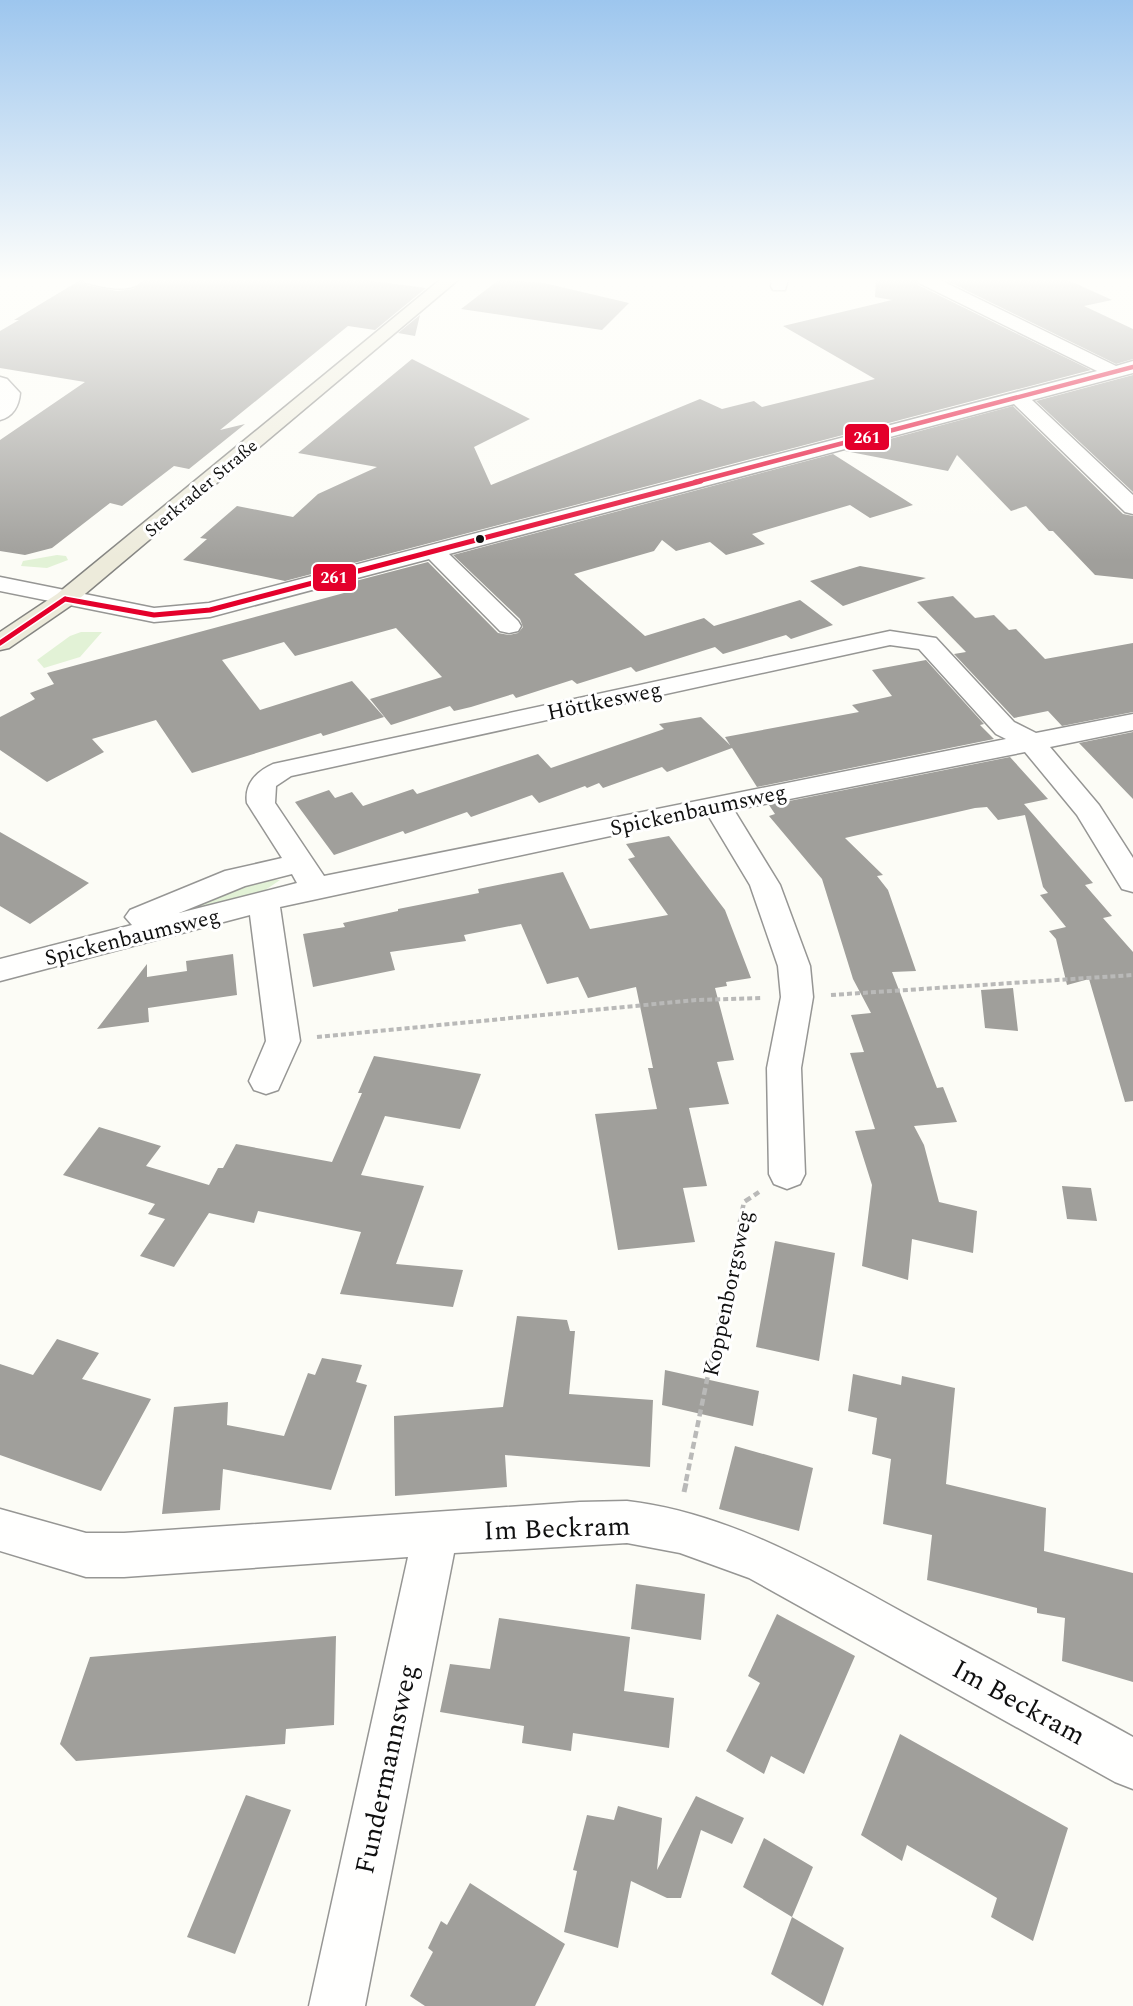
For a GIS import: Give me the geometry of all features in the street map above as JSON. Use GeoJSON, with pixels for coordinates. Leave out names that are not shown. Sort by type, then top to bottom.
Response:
{"type":"FeatureCollection","features":[{"type":"Feature","properties":{"kind":"main road","name":"Sterkrader Straße"},"geometry":{"type":"LineString","coordinates":[[0,643],[65,599],[338,373]]}},
{"type":"Feature","properties":{"kind":"street"},"geometry":{"type":"LineString","coordinates":[[0,584],[65,599],[154,615],[180,615],[210,610],[1111,373]]}},
{"type":"Feature","properties":{"kind":"street"},"geometry":{"type":"LineString","coordinates":[[0,384],[10,393],[9,404],[0,414]]}},
{"type":"Feature","properties":{"kind":"street"},"geometry":{"type":"LineString","coordinates":[[1018,397],[1133,507]]}},
{"type":"Feature","properties":{"kind":"street"},"geometry":{"type":"LineString","coordinates":[[433,551],[509,626]]}},
{"type":"Feature","properties":{"kind":"street","name":"Höttkesweg"},"geometry":{"type":"LineString","coordinates":[[316,888],[261,803],[259,794],[267,779],[283,770],[890,638],[927,643],[1005,728],[1031,741]]}},
{"type":"Feature","properties":{"kind":"street","name":"Spickenbaumsweg"},"geometry":{"type":"LineString","coordinates":[[0,970],[316,888],[1133,722]]}},
{"type":"Feature","properties":{"kind":"street"},"geometry":{"type":"LineString","coordinates":[[1031,741],[1089,811],[1133,882]]}},
{"type":"Feature","properties":{"kind":"street"},"geometry":{"type":"LineString","coordinates":[[716,805],[765,885],[794,966],[797,997],[784,1068],[787,1174]]}},
{"type":"Feature","properties":{"kind":"street"},"geometry":{"type":"LineString","coordinates":[[81,949],[145,915],[236,878],[300,863]]}},
{"type":"Feature","properties":{"kind":"street"},"geometry":{"type":"LineString","coordinates":[[264,903],[283,1041],[266,1081]]}},
{"type":"Feature","properties":{"kind":"street","name":"Im Beckram"},"geometry":{"type":"LineString","coordinates":[[0,1530],[86,1555],[124,1555],[592,1522],[627,1522],[676,1531],[765,1562],[1133,1764]]}},
{"type":"Feature","properties":{"kind":"street","name":"Fundermannsweg"},"geometry":{"type":"LineString","coordinates":[[337,2006],[436,1533]]}},
{"type":"Feature","properties":{"kind":"path"},"geometry":{"type":"LineString","coordinates":[[283,1041],[696,1000],[797,997],[1133,975]]}},
{"type":"Feature","properties":{"kind":"path","name":"Koppenborgsweg"},"geometry":{"type":"LineString","coordinates":[[676,1531],[744,1202],[787,1174]]}},
{"type":"Feature","properties":{"kind":"green space"},"geometry":{"type":"Polygon","coordinates":[[[57,555],[66,556],[68,560],[47,568],[21,566],[23,561],[57,555]]]}},
{"type":"Feature","properties":{"kind":"green space"},"geometry":{"type":"Polygon","coordinates":[[[81,632],[102,632],[80,657],[44,668],[37,660],[70,636],[81,632]]]}},
{"type":"Feature","properties":{"kind":"green space"},"geometry":{"type":"Polygon","coordinates":[[[255,880],[280,880],[261,893],[158,919],[255,880]]]}},
{"type":"Feature","properties":{"kind":"building"},"geometry":{"type":"Polygon","coordinates":[[[28,373],[291,373],[220,430],[245,424],[189,469],[174,466],[122,506],[110,503],[52,548],[25,555],[0,551],[0,440],[85,382],[28,373]]]}},
{"type":"Feature","properties":{"kind":"building"},"geometry":{"type":"Polygon","coordinates":[[[395,373],[439,373],[530,419],[474,447],[491,485],[700,399],[722,409],[754,401],[762,407],[875,379],[864,373],[1081,373],[285,581],[183,560],[207,539],[200,538],[237,506],[293,517],[318,494],[377,467],[298,453],[395,373]]]}},
{"type":"Feature","properties":{"kind":"building"},"geometry":{"type":"Polygon","coordinates":[[[1133,375],[1133,492],[1036,401],[1133,375]]]}},
{"type":"Feature","properties":{"kind":"building"},"geometry":{"type":"Polygon","coordinates":[[[1013,406],[1123,514],[1133,516],[1133,579],[1095,575],[1026,506],[1011,511],[957,455],[948,471],[845,451],[1013,406]]]}},
{"type":"Feature","properties":{"kind":"building"},"geometry":{"type":"Polygon","coordinates":[[[833,454],[913,505],[870,518],[850,505],[752,534],[765,544],[726,555],[710,542],[676,551],[662,540],[654,551],[574,574],[645,636],[704,618],[714,626],[800,600],[833,625],[791,639],[786,635],[723,654],[715,647],[636,672],[631,667],[577,684],[572,680],[516,698],[513,694],[454,711],[450,706],[391,725],[370,699],[442,677],[396,628],[295,656],[284,642],[222,660],[260,710],[352,681],[384,717],[323,736],[321,733],[192,773],[156,720],[92,739],[104,752],[47,782],[0,750],[0,717],[35,699],[30,693],[54,684],[47,673],[344,593],[325,589],[428,562],[498,633],[509,635],[518,633],[523,627],[520,619],[453,555],[833,454]]]}},
{"type":"Feature","properties":{"kind":"building"},"geometry":{"type":"Polygon","coordinates":[[[860,566],[926,578],[843,606],[810,581],[860,566]]]}},
{"type":"Feature","properties":{"kind":"building"},"geometry":{"type":"Polygon","coordinates":[[[953,596],[975,618],[994,615],[1009,630],[1016,629],[1045,659],[1133,643],[1133,712],[1062,726],[1048,711],[1014,718],[954,654],[966,652],[917,602],[953,596]]]}},
{"type":"Feature","properties":{"kind":"building"},"geometry":{"type":"Polygon","coordinates":[[[926,660],[984,724],[980,725],[994,739],[757,787],[732,748],[667,772],[662,767],[603,788],[599,783],[587,788],[585,786],[539,803],[532,795],[471,817],[467,812],[405,834],[403,831],[334,855],[295,802],[329,790],[335,798],[352,792],[363,806],[413,789],[417,794],[538,754],[551,768],[664,729],[659,724],[701,717],[730,745],[725,737],[859,712],[852,705],[892,696],[872,670],[926,660]]]}},
{"type":"Feature","properties":{"kind":"building"},"geometry":{"type":"Polygon","coordinates":[[[1133,732],[1133,799],[1079,743],[1133,732]]]}},
{"type":"Feature","properties":{"kind":"building"},"geometry":{"type":"Polygon","coordinates":[[[1010,757],[1048,799],[1024,804],[1093,883],[1085,885],[1112,916],[1103,918],[1133,952],[1133,1101],[1125,1102],[1089,979],[1067,985],[1056,939],[1049,931],[1066,927],[1040,895],[1048,893],[1043,887],[1025,815],[998,820],[987,807],[975,808],[845,838],[883,875],[877,876],[888,890],[916,971],[892,972],[937,1088],[943,1087],[957,1122],[914,1126],[924,1145],[939,1202],[977,1211],[973,1253],[912,1239],[908,1280],[862,1266],[872,1185],[855,1131],[875,1129],[850,1053],[864,1052],[851,1015],[871,1013],[853,979],[822,879],[769,816],[775,814],[769,805],[1010,757]]]}},
{"type":"Feature","properties":{"kind":"building"},"geometry":{"type":"Polygon","coordinates":[[[0,832],[89,883],[30,924],[0,906],[0,832]]]}},
{"type":"Feature","properties":{"kind":"building"},"geometry":{"type":"Polygon","coordinates":[[[669,836],[725,910],[751,978],[726,982],[727,986],[715,988],[734,1060],[717,1062],[729,1104],[689,1108],[707,1186],[683,1188],[695,1242],[618,1250],[595,1114],[657,1109],[648,1068],[653,1068],[636,987],[588,998],[578,977],[547,984],[521,924],[464,935],[466,941],[390,952],[395,970],[313,987],[303,934],[345,927],[343,923],[398,911],[398,909],[479,893],[478,889],[563,872],[590,929],[668,915],[628,859],[635,857],[626,844],[669,836]]]}},
{"type":"Feature","properties":{"kind":"building"},"geometry":{"type":"Polygon","coordinates":[[[233,954],[237,995],[148,1008],[149,1022],[97,1029],[147,964],[147,977],[187,971],[186,961],[233,954]]]}},
{"type":"Feature","properties":{"kind":"building"},"geometry":{"type":"Polygon","coordinates":[[[1013,988],[1018,1031],[985,1028],[981,990],[1013,988]]]}},
{"type":"Feature","properties":{"kind":"building"},"geometry":{"type":"Polygon","coordinates":[[[374,1056],[481,1074],[460,1129],[385,1116],[361,1175],[424,1186],[396,1264],[463,1270],[453,1307],[340,1294],[361,1232],[258,1211],[254,1223],[209,1213],[174,1267],[140,1256],[165,1219],[148,1214],[155,1204],[63,1175],[99,1127],[161,1146],[146,1166],[209,1185],[218,1168],[223,1168],[236,1144],[332,1162],[362,1093],[358,1093],[374,1056]]]}},
{"type":"Feature","properties":{"kind":"building"},"geometry":{"type":"Polygon","coordinates":[[[1062,1186],[1091,1188],[1097,1221],[1067,1219],[1062,1186]]]}},
{"type":"Feature","properties":{"kind":"building"},"geometry":{"type":"Polygon","coordinates":[[[775,1241],[835,1253],[819,1361],[756,1347],[775,1241]]]}},
{"type":"Feature","properties":{"kind":"building"},"geometry":{"type":"Polygon","coordinates":[[[517,1316],[567,1320],[570,1331],[575,1331],[569,1394],[653,1400],[650,1467],[505,1455],[507,1487],[395,1496],[394,1416],[503,1407],[517,1316]]]}},
{"type":"Feature","properties":{"kind":"building"},"geometry":{"type":"Polygon","coordinates":[[[57,1339],[99,1353],[82,1379],[151,1399],[101,1491],[0,1455],[0,1364],[33,1375],[57,1339]]]}},
{"type":"Feature","properties":{"kind":"building"},"geometry":{"type":"Polygon","coordinates":[[[322,1358],[362,1365],[356,1382],[367,1385],[331,1490],[223,1469],[220,1510],[162,1514],[174,1407],[228,1402],[227,1425],[284,1436],[308,1373],[315,1375],[322,1358]]]}},
{"type":"Feature","properties":{"kind":"building"},"geometry":{"type":"Polygon","coordinates":[[[665,1370],[759,1391],[753,1426],[662,1405],[665,1370]]]}},
{"type":"Feature","properties":{"kind":"building"},"geometry":{"type":"Polygon","coordinates":[[[853,1374],[901,1385],[902,1376],[955,1388],[946,1484],[1046,1508],[1044,1551],[1133,1573],[1133,1682],[1062,1661],[1065,1618],[1037,1613],[1037,1608],[927,1580],[932,1535],[883,1524],[891,1459],[872,1454],[877,1418],[848,1411],[853,1374]]]}},
{"type":"Feature","properties":{"kind":"building"},"geometry":{"type":"Polygon","coordinates":[[[735,1446],[813,1468],[799,1531],[719,1509],[735,1446]]]}},
{"type":"Feature","properties":{"kind":"building"},"geometry":{"type":"Polygon","coordinates":[[[636,1584],[705,1594],[701,1640],[631,1629],[636,1584]]]}},
{"type":"Feature","properties":{"kind":"building"},"geometry":{"type":"Polygon","coordinates":[[[777,1614],[855,1656],[804,1774],[771,1756],[764,1774],[726,1751],[760,1683],[748,1676],[777,1614]]]}},
{"type":"Feature","properties":{"kind":"building"},"geometry":{"type":"Polygon","coordinates":[[[499,1618],[630,1637],[624,1691],[674,1698],[669,1748],[573,1733],[571,1751],[522,1743],[524,1726],[440,1712],[450,1664],[490,1669],[499,1618]]]}},
{"type":"Feature","properties":{"kind":"building"},"geometry":{"type":"Polygon","coordinates":[[[336,1636],[334,1725],[286,1729],[285,1744],[76,1761],[60,1744],[90,1657],[336,1636]]]}},
{"type":"Feature","properties":{"kind":"building"},"geometry":{"type":"Polygon","coordinates":[[[900,1734],[1068,1828],[1033,1941],[991,1917],[997,1898],[907,1845],[902,1861],[861,1835],[900,1734]]]}},
{"type":"Feature","properties":{"kind":"building"},"geometry":{"type":"Polygon","coordinates":[[[246,1795],[291,1810],[235,1954],[187,1937],[246,1795]]]}},
{"type":"Feature","properties":{"kind":"building"},"geometry":{"type":"Polygon","coordinates":[[[696,1796],[744,1818],[732,1844],[701,1830],[681,1898],[667,1898],[631,1881],[618,1948],[564,1932],[577,1871],[573,1870],[587,1815],[614,1820],[618,1806],[662,1818],[657,1870],[696,1796]]]}},
{"type":"Feature","properties":{"kind":"building"},"geometry":{"type":"Polygon","coordinates":[[[764,1838],[813,1867],[792,1917],[743,1887],[764,1838]]]}},
{"type":"Feature","properties":{"kind":"building"},"geometry":{"type":"Polygon","coordinates":[[[470,1883],[565,1944],[535,2006],[425,2006],[410,1996],[433,1952],[428,1948],[441,1921],[447,1925],[470,1883]]]}},
{"type":"Feature","properties":{"kind":"building"},"geometry":{"type":"Polygon","coordinates":[[[792,1917],[844,1948],[823,2006],[771,1974],[792,1917]]]}},
{"type":"Feature","properties":{"kind":"transit line","name":"261"},"geometry":{"type":"LineString","coordinates":[[65,599],[154,615],[210,610],[1112,373]]}},
{"type":"Feature","properties":{"kind":"transit line","name":"261"},"geometry":{"type":"LineString","coordinates":[[0,643],[65,599]]}}]}
